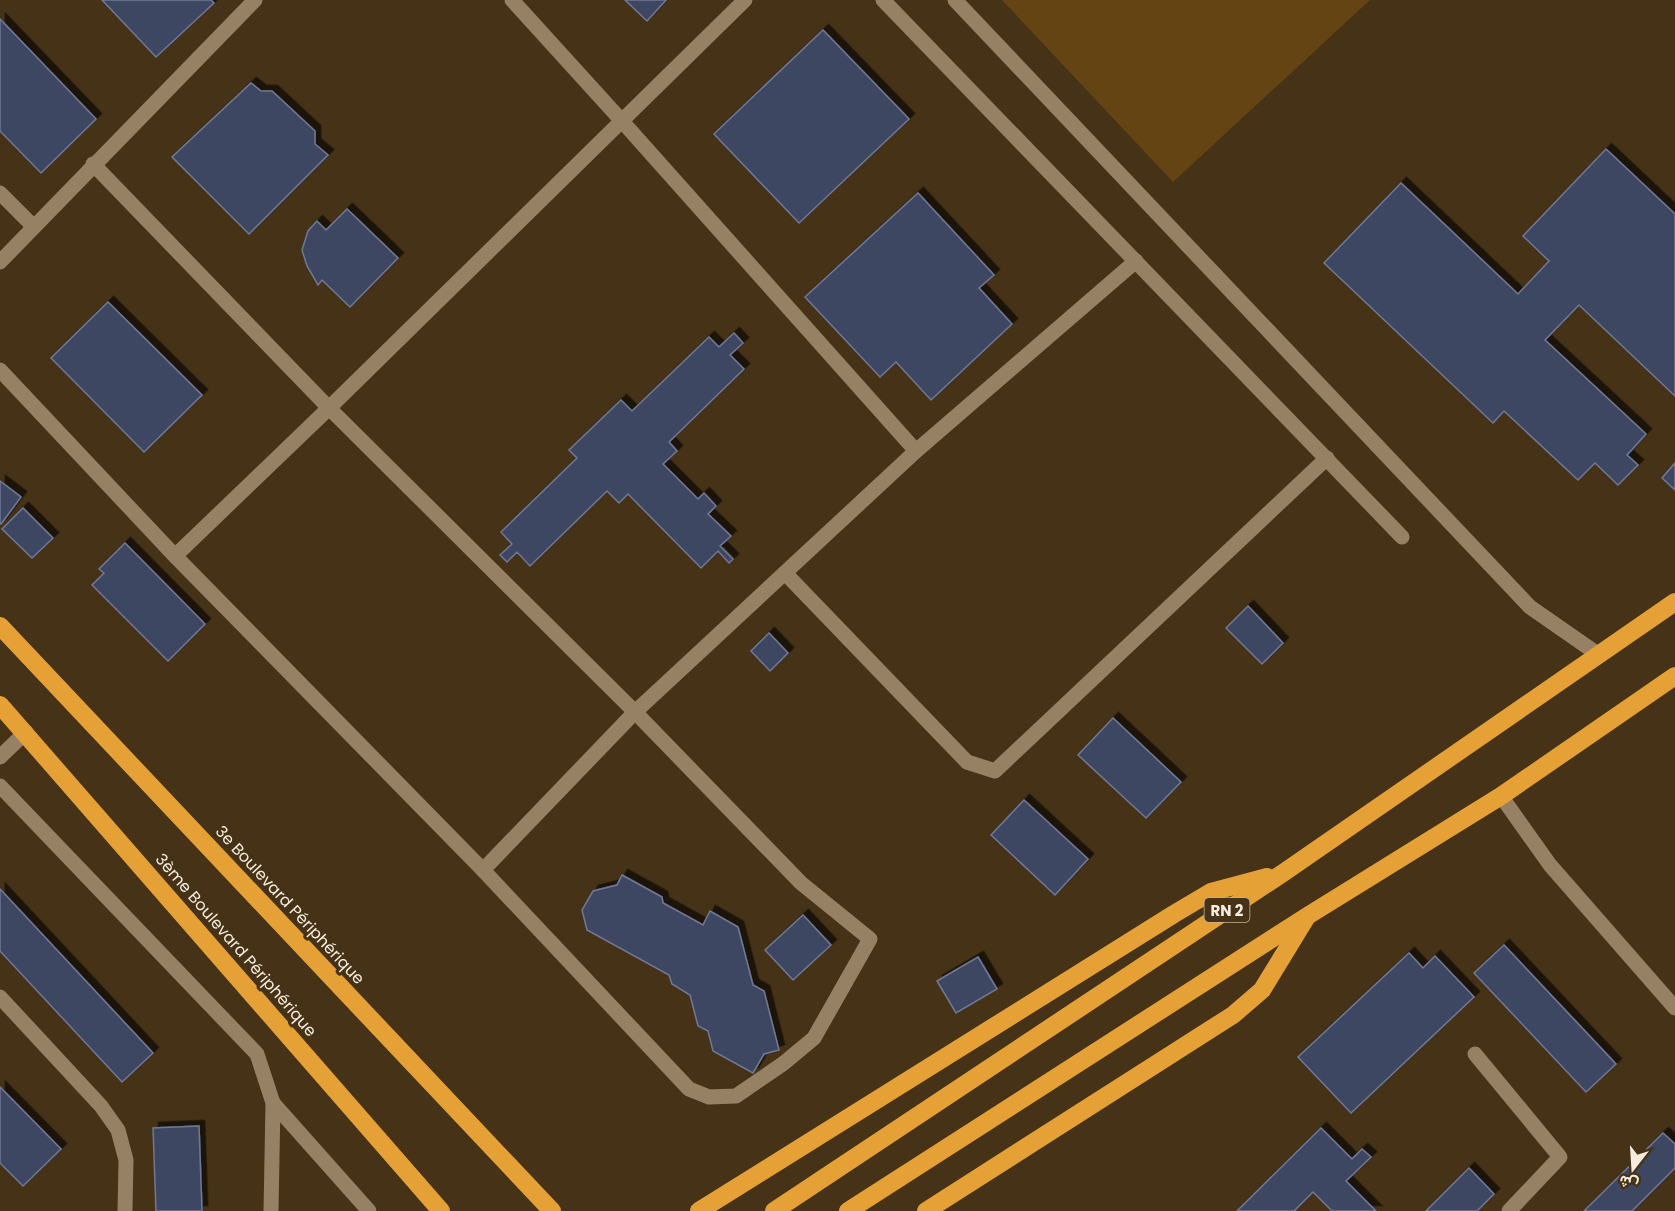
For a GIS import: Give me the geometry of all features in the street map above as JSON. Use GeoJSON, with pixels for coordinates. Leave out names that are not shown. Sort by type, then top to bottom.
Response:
{"type":"FeatureCollection","features":[{"type":"Feature","properties":{"kind":"highway","name":"RN 2"},"geometry":{"type":"LineString","coordinates":[[774,1211],[1283,873],[1675,602]]}},
{"type":"Feature","properties":{"kind":"highway","name":"3e Boulevard Périphérique"},"geometry":{"type":"LineString","coordinates":[[0,626],[552,1211]]}},
{"type":"Feature","properties":{"kind":"highway"},"geometry":{"type":"LineString","coordinates":[[848,1211],[1309,915],[1501,796],[1675,676]]}},
{"type":"Feature","properties":{"kind":"highway","name":"3ème Boulevard Périphérique"},"geometry":{"type":"LineString","coordinates":[[0,705],[26,732],[441,1211]]}},
{"type":"Feature","properties":{"kind":"highway"},"geometry":{"type":"LineString","coordinates":[[699,1211],[1211,892],[1283,873]]}},
{"type":"Feature","properties":{"kind":"highway"},"geometry":{"type":"LineString","coordinates":[[926,1211],[1233,1015],[1262,990],[1309,915]]}},
{"type":"Feature","properties":{"kind":"street"},"geometry":{"type":"LineString","coordinates":[[0,262],[255,0]]}},
{"type":"Feature","properties":{"kind":"street"},"geometry":{"type":"LineString","coordinates":[[512,0],[916,451]]}},
{"type":"Feature","properties":{"kind":"street"},"geometry":{"type":"LineString","coordinates":[[175,556],[745,0]]}},
{"type":"Feature","properties":{"kind":"street"},"geometry":{"type":"LineString","coordinates":[[883,0],[1402,537]]}},
{"type":"Feature","properties":{"kind":"street"},"geometry":{"type":"LineString","coordinates":[[955,0],[1530,607],[1599,655]]}},
{"type":"Feature","properties":{"kind":"street"},"geometry":{"type":"LineString","coordinates":[[0,370],[175,556],[483,870],[689,1089],[709,1097],[736,1096],[784,1063],[814,1038],[870,939],[801,883],[635,712],[329,408],[93,164]]}},
{"type":"Feature","properties":{"kind":"street"},"geometry":{"type":"LineString","coordinates":[[0,193],[34,227]]}},
{"type":"Feature","properties":{"kind":"street"},"geometry":{"type":"LineString","coordinates":[[483,870],[635,712],[916,451],[1136,261]]}},
{"type":"Feature","properties":{"kind":"street"},"geometry":{"type":"LineString","coordinates":[[785,573],[967,762],[995,771],[1327,459]]}},
{"type":"Feature","properties":{"kind":"street"},"geometry":{"type":"LineString","coordinates":[[0,757],[26,732]]}},
{"type":"Feature","properties":{"kind":"street"},"geometry":{"type":"LineString","coordinates":[[0,786],[257,1054],[273,1102],[271,1211]]}},
{"type":"Feature","properties":{"kind":"street"},"geometry":{"type":"LineString","coordinates":[[1501,796],[1550,865],[1675,1008]]}},
{"type":"Feature","properties":{"kind":"street"},"geometry":{"type":"LineString","coordinates":[[0,997],[101,1106],[118,1130],[126,1160],[125,1211]]}},
{"type":"Feature","properties":{"kind":"street"},"geometry":{"type":"LineString","coordinates":[[1475,1054],[1560,1157],[1509,1211]]}},
{"type":"Feature","properties":{"kind":"street"},"geometry":{"type":"LineString","coordinates":[[273,1102],[369,1211]]}},
{"type":"Feature","properties":{"kind":"shaded area"},"geometry":{"type":"Polygon","coordinates":[[[1002,0],[1370,0],[1173,182],[1002,0]]]}},
{"type":"Feature","properties":{"kind":"building"},"geometry":{"type":"Polygon","coordinates":[[[102,0],[211,0],[214,3],[156,57],[102,0]]]}},
{"type":"Feature","properties":{"kind":"building"},"geometry":{"type":"Polygon","coordinates":[[[625,0],[666,0],[647,21],[625,0]]]}},
{"type":"Feature","properties":{"kind":"building"},"geometry":{"type":"Polygon","coordinates":[[[0,19],[96,119],[41,173],[0,131],[0,19]]]}},
{"type":"Feature","properties":{"kind":"building"},"geometry":{"type":"Polygon","coordinates":[[[823,30],[909,119],[799,223],[714,134],[823,30]]]}},
{"type":"Feature","properties":{"kind":"building"},"geometry":{"type":"Polygon","coordinates":[[[251,83],[261,91],[272,91],[315,131],[315,144],[328,155],[249,234],[172,157],[251,83]]]}},
{"type":"Feature","properties":{"kind":"building"},"geometry":{"type":"Polygon","coordinates":[[[1606,149],[1675,214],[1675,396],[1579,305],[1545,340],[1646,434],[1627,455],[1638,465],[1618,485],[1595,463],[1578,480],[1504,411],[1493,423],[1324,263],[1401,183],[1518,294],[1549,261],[1523,236],[1606,149]]]}},
{"type":"Feature","properties":{"kind":"building"},"geometry":{"type":"Polygon","coordinates":[[[918,193],[994,275],[979,288],[1012,324],[931,400],[896,362],[880,377],[805,297],[918,193]]]}},
{"type":"Feature","properties":{"kind":"building"},"geometry":{"type":"Polygon","coordinates":[[[347,209],[398,258],[350,307],[322,280],[318,285],[307,266],[302,250],[308,231],[317,221],[326,230],[347,209]]]}},
{"type":"Feature","properties":{"kind":"building"},"geometry":{"type":"Polygon","coordinates":[[[108,302],[202,395],[144,452],[51,358],[108,302]]]}},
{"type":"Feature","properties":{"kind":"building"},"geometry":{"type":"Polygon","coordinates":[[[734,333],[743,343],[730,355],[744,369],[669,442],[677,451],[663,464],[698,499],[704,493],[716,506],[708,514],[731,536],[720,546],[733,559],[729,563],[718,551],[701,568],[628,494],[619,503],[607,491],[530,566],[517,552],[507,562],[500,555],[512,544],[501,532],[577,458],[569,450],[621,400],[632,411],[709,337],[719,347],[734,333]]]}},
{"type":"Feature","properties":{"kind":"building"},"geometry":{"type":"Polygon","coordinates":[[[1675,463],[1675,490],[1662,478],[1675,463]]]}},
{"type":"Feature","properties":{"kind":"building"},"geometry":{"type":"Polygon","coordinates":[[[0,481],[21,497],[1,524],[0,523],[0,481]]]}},
{"type":"Feature","properties":{"kind":"building"},"geometry":{"type":"Polygon","coordinates":[[[23,508],[53,538],[32,558],[2,529],[23,508]]]}},
{"type":"Feature","properties":{"kind":"building"},"geometry":{"type":"Polygon","coordinates":[[[125,543],[205,624],[168,661],[92,585],[104,573],[99,569],[125,543]]]}},
{"type":"Feature","properties":{"kind":"building"},"geometry":{"type":"Polygon","coordinates":[[[1248,606],[1283,643],[1262,664],[1226,628],[1248,606]]]}},
{"type":"Feature","properties":{"kind":"building"},"geometry":{"type":"Polygon","coordinates":[[[769,633],[788,653],[770,671],[751,651],[769,633]]]}},
{"type":"Feature","properties":{"kind":"building"},"geometry":{"type":"Polygon","coordinates":[[[1113,718],[1181,782],[1146,818],[1078,755],[1113,718]]]}},
{"type":"Feature","properties":{"kind":"building"},"geometry":{"type":"Polygon","coordinates":[[[1024,800],[1088,859],[1055,895],[991,835],[1024,800]]]}},
{"type":"Feature","properties":{"kind":"building"},"geometry":{"type":"Polygon","coordinates":[[[622,875],[662,897],[663,903],[703,925],[710,911],[738,927],[753,985],[764,991],[779,1050],[764,1054],[753,1073],[713,1051],[708,1031],[698,1026],[690,995],[672,984],[669,975],[587,930],[582,910],[593,891],[617,885],[622,875]]]}},
{"type":"Feature","properties":{"kind":"building"},"geometry":{"type":"Polygon","coordinates":[[[0,889],[153,1053],[122,1082],[0,951],[0,889]]]}},
{"type":"Feature","properties":{"kind":"building"},"geometry":{"type":"Polygon","coordinates":[[[803,915],[831,945],[793,980],[765,950],[803,915]]]}},
{"type":"Feature","properties":{"kind":"building"},"geometry":{"type":"Polygon","coordinates":[[[1504,945],[1616,1064],[1586,1092],[1474,973],[1504,945]]]}},
{"type":"Feature","properties":{"kind":"building"},"geometry":{"type":"Polygon","coordinates":[[[1409,953],[1423,968],[1435,956],[1474,997],[1351,1113],[1298,1057],[1409,953]]]}},
{"type":"Feature","properties":{"kind":"building"},"geometry":{"type":"Polygon","coordinates":[[[978,957],[997,989],[956,1013],[937,981],[978,957]]]}},
{"type":"Feature","properties":{"kind":"building"},"geometry":{"type":"Polygon","coordinates":[[[0,1087],[61,1149],[23,1186],[0,1163],[0,1087]]]}},
{"type":"Feature","properties":{"kind":"building"},"geometry":{"type":"Polygon","coordinates":[[[199,1126],[202,1211],[156,1211],[153,1128],[199,1126]]]}},
{"type":"Feature","properties":{"kind":"building"},"geometry":{"type":"Polygon","coordinates":[[[1321,1128],[1352,1159],[1362,1149],[1371,1157],[1346,1181],[1376,1211],[1332,1211],[1313,1192],[1294,1211],[1237,1211],[1321,1128]]]}},
{"type":"Feature","properties":{"kind":"building"},"geometry":{"type":"Polygon","coordinates":[[[1663,1133],[1675,1144],[1675,1168],[1632,1211],[1584,1211],[1663,1133]]]}},
{"type":"Feature","properties":{"kind":"building"},"geometry":{"type":"Polygon","coordinates":[[[1469,1168],[1494,1194],[1477,1211],[1426,1211],[1469,1168]]]}}]}
